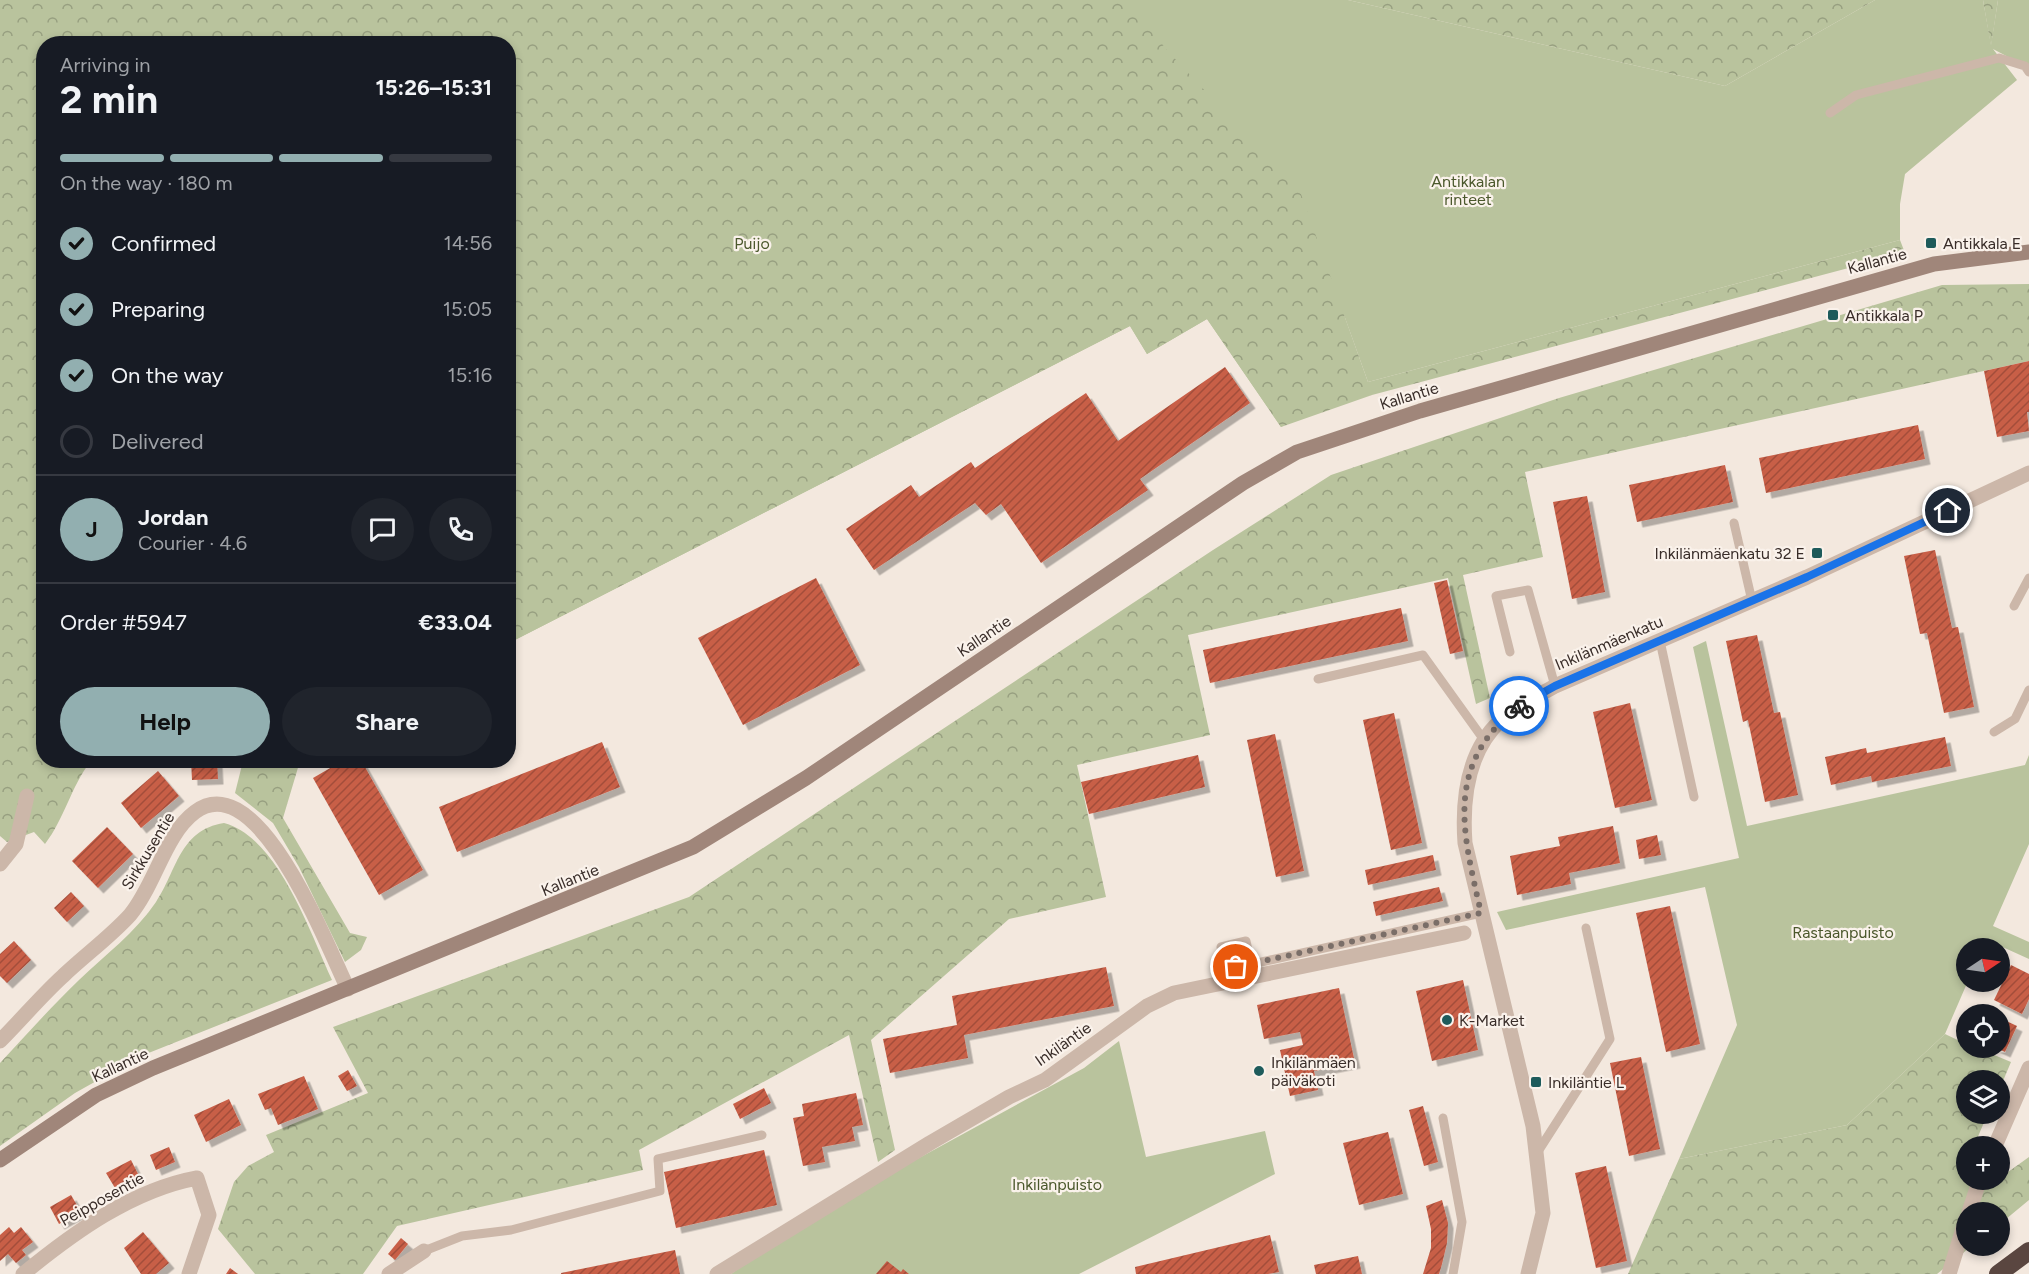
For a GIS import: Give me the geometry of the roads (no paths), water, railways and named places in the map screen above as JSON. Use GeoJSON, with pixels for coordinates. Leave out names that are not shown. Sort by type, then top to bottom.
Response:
{"type":"FeatureCollection","features":[{"type":"Feature","properties":{"kind":"highway"},"geometry":{"type":"LineString","coordinates":[[1998,1274],[2029,1251]]}},
{"type":"Feature","properties":{"kind":"main road","name":"Kallantie"},"geometry":{"type":"LineString","coordinates":[[0,1160],[96,1095],[153,1068],[693,847],[806,778],[1243,483],[1297,452],[1420,411],[1934,264],[2029,252]]}},
{"type":"Feature","properties":{"kind":"street","name":"Inkilänmäenkatu"},"geometry":{"type":"LineString","coordinates":[[1528,1274],[1543,1213],[1537,1153],[1533,1126],[1465,843],[1463,809],[1469,777],[1484,740],[1499,722],[1519,706],[1555,686],[1752,601],[2029,473]]}},
{"type":"Feature","properties":{"kind":"street"},"geometry":{"type":"LineString","coordinates":[[0,864],[16,844],[27,796]]}},
{"type":"Feature","properties":{"kind":"street","name":"Sirkkusentie"},"geometry":{"type":"LineString","coordinates":[[0,1041],[62,976],[130,915],[148,889],[185,820],[197,810],[215,805],[235,807],[247,814],[268,836],[288,869],[348,989]]}},
{"type":"Feature","properties":{"kind":"street","name":"Inkiläntie"},"geometry":{"type":"LineString","coordinates":[[717,1274],[930,1143],[1009,1097],[1045,1080],[1147,1006],[1174,993],[1464,933]]}},
{"type":"Feature","properties":{"kind":"street"},"geometry":{"type":"LineString","coordinates":[[1999,1136],[2029,1068]]}},
{"type":"Feature","properties":{"kind":"street","name":"Peipposentie"},"geometry":{"type":"LineString","coordinates":[[23,1274],[70,1236],[159,1188],[197,1178],[209,1215],[189,1274]]}},
{"type":"Feature","properties":{"kind":"street"},"geometry":{"type":"LineString","coordinates":[[389,1274],[424,1251]]}},
{"type":"Feature","properties":{"kind":"street"},"geometry":{"type":"LineString","coordinates":[[1949,1274],[1956,1251]]}},
{"type":"Feature","properties":{"kind":"lane"},"geometry":{"type":"LineString","coordinates":[[1830,113],[1856,95],[1999,58],[2025,66],[2029,72]]}},
{"type":"Feature","properties":{"kind":"lane"},"geometry":{"type":"LineString","coordinates":[[1734,523],[1752,601]]}},
{"type":"Feature","properties":{"kind":"lane"},"geometry":{"type":"LineString","coordinates":[[2014,606],[2029,578]]}},
{"type":"Feature","properties":{"kind":"lane"},"geometry":{"type":"LineString","coordinates":[[1510,652],[1496,596],[1528,590],[1555,686]]}},
{"type":"Feature","properties":{"kind":"lane"},"geometry":{"type":"LineString","coordinates":[[1660,640],[1694,797]]}},
{"type":"Feature","properties":{"kind":"lane"},"geometry":{"type":"LineString","coordinates":[[1318,679],[1424,655],[1484,740]]}},
{"type":"Feature","properties":{"kind":"lane"},"geometry":{"type":"LineString","coordinates":[[1994,732],[2015,719],[2029,690]]}},
{"type":"Feature","properties":{"kind":"lane"},"geometry":{"type":"LineString","coordinates":[[1251,964],[1481,913]]}},
{"type":"Feature","properties":{"kind":"lane"},"geometry":{"type":"LineString","coordinates":[[1537,1153],[1610,1039],[1586,928]]}},
{"type":"Feature","properties":{"kind":"lane"},"geometry":{"type":"LineString","coordinates":[[1443,1118],[1462,1222],[1453,1274]]}},
{"type":"Feature","properties":{"kind":"lane"},"geometry":{"type":"LineString","coordinates":[[424,1251],[462,1236],[511,1230],[660,1191],[658,1159],[762,1135]]}},
{"type":"Feature","properties":{"kind":"place","name":"Antikkala E"},"geometry":{"type":"Point","coordinates":[1931,243]}},
{"type":"Feature","properties":{"kind":"place","name":"Antikkala P"},"geometry":{"type":"Point","coordinates":[1833,315]}},
{"type":"Feature","properties":{"kind":"place","name":"Inkilänmäenkatu 32 E"},"geometry":{"type":"Point","coordinates":[1817,553]}},
{"type":"Feature","properties":{"kind":"place","name":"K-Market"},"geometry":{"type":"Point","coordinates":[1447,1020]}},
{"type":"Feature","properties":{"kind":"place","name":"Inkilänmäen päiväkoti"},"geometry":{"type":"Point","coordinates":[1259,1071]}},
{"type":"Feature","properties":{"kind":"place","name":"Inkiläntie L"},"geometry":{"type":"Point","coordinates":[1536,1082]}},
{"type":"Feature","properties":{"kind":"park label","name":"Antikkalan rinteet"},"geometry":{"type":"Point","coordinates":[1468,190]}},
{"type":"Feature","properties":{"kind":"park label","name":"Puijo"},"geometry":{"type":"Point","coordinates":[752,243]}},
{"type":"Feature","properties":{"kind":"park label","name":"Rastaanpuisto"},"geometry":{"type":"Point","coordinates":[1843,932]}},
{"type":"Feature","properties":{"kind":"park label","name":"Inkilänpuisto"},"geometry":{"type":"Point","coordinates":[1057,1184]}}]}
